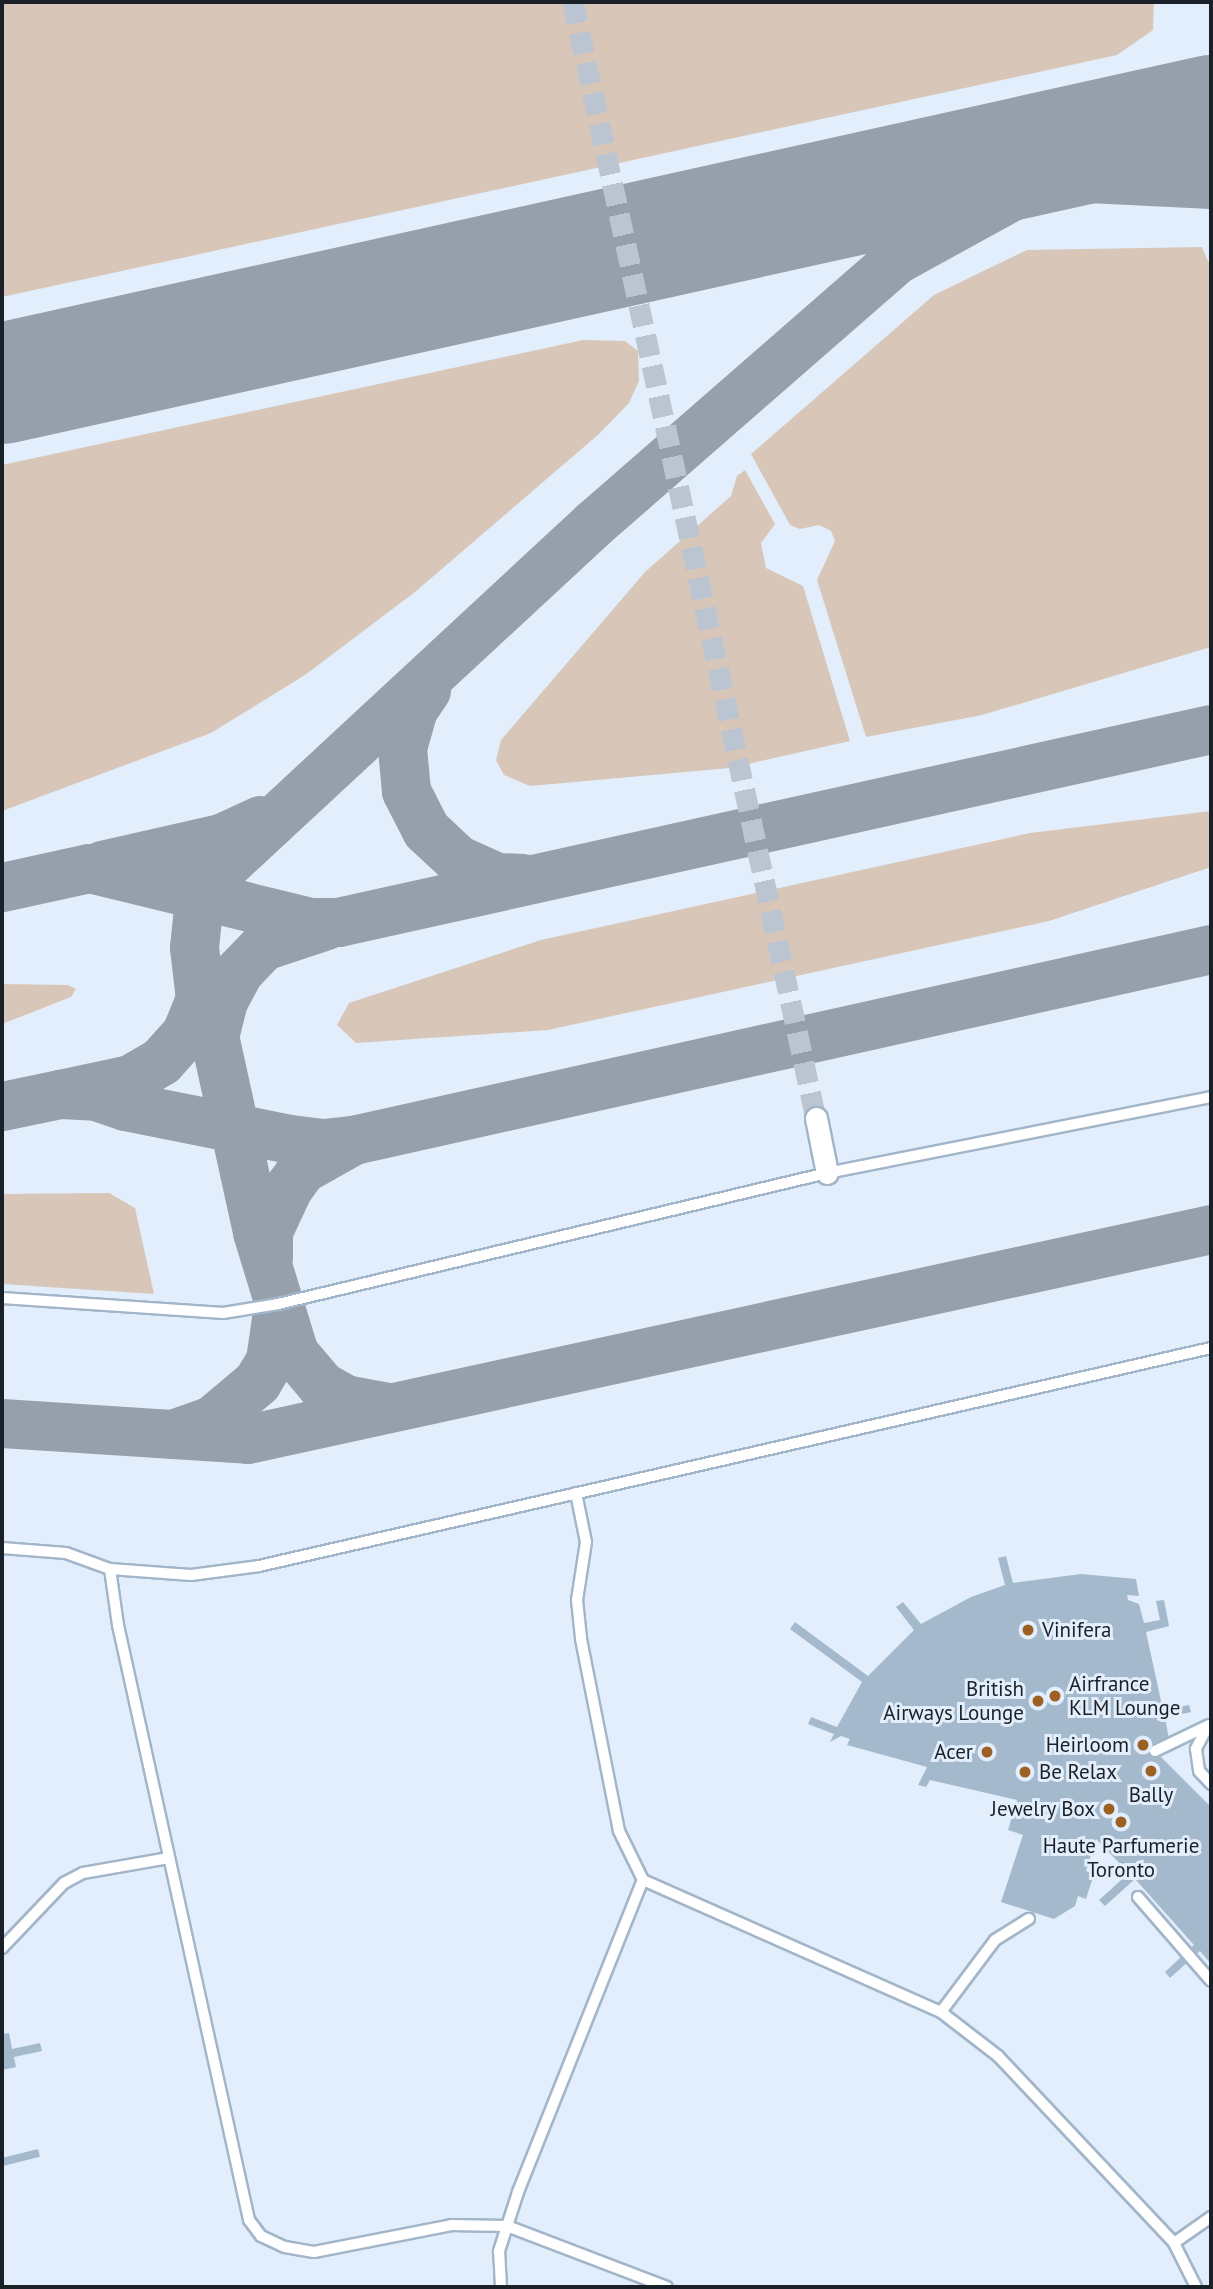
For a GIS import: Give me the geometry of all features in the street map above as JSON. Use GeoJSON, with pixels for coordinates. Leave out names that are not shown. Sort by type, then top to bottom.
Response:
{"type":"FeatureCollection","features":[{"type":"Feature","properties":{"kind":"street"},"geometry":{"type":"LineString","coordinates":[[816,1118],[827,1173]]}},
{"type":"Feature","properties":{"kind":"lane"},"geometry":{"type":"LineString","coordinates":[[2,1298],[223,1313],[290,1301],[827,1173],[1211,1097]]}},
{"type":"Feature","properties":{"kind":"lane"},"geometry":{"type":"LineString","coordinates":[[2,1548],[66,1553],[110,1569],[191,1575],[259,1566],[1211,1348]]}},
{"type":"Feature","properties":{"kind":"lane"},"geometry":{"type":"LineString","coordinates":[[576,1493],[586,1542],[577,1600],[582,1639],[620,1831],[643,1880],[941,2011],[998,2056],[1174,2244],[1196,2287]]}},
{"type":"Feature","properties":{"kind":"lane"},"geometry":{"type":"LineString","coordinates":[[110,1569],[241,2198],[249,2220],[261,2236],[285,2247],[314,2252],[451,2225],[507,2226],[667,2287]]}},
{"type":"Feature","properties":{"kind":"lane"},"geometry":{"type":"LineString","coordinates":[[1155,1751],[1209,1725]]}},
{"type":"Feature","properties":{"kind":"lane"},"geometry":{"type":"LineString","coordinates":[[1209,1725],[1196,1749],[1199,1770],[1211,1784]]}},
{"type":"Feature","properties":{"kind":"lane"},"geometry":{"type":"LineString","coordinates":[[2,1948],[64,1883],[83,1873],[169,1858]]}},
{"type":"Feature","properties":{"kind":"lane"},"geometry":{"type":"LineString","coordinates":[[501,2287],[499,2251],[507,2226],[643,1880]]}},
{"type":"Feature","properties":{"kind":"lane"},"geometry":{"type":"LineString","coordinates":[[1138,1897],[1211,1981]]}},
{"type":"Feature","properties":{"kind":"lane"},"geometry":{"type":"LineString","coordinates":[[941,2011],[995,1940],[1029,1919]]}},
{"type":"Feature","properties":{"kind":"lane"},"geometry":{"type":"LineString","coordinates":[[1174,2244],[1211,2217]]}},
{"type":"Feature","properties":{"kind":"shaded area"},"geometry":{"type":"Polygon","coordinates":[[[2,2],[1154,2],[1153,30],[1117,55],[2,297],[2,2]]]}},
{"type":"Feature","properties":{"kind":"shaded area"},"geometry":{"type":"Polygon","coordinates":[[[1202,247],[1211,268],[1211,647],[982,715],[866,737],[817,580],[835,541],[831,531],[819,525],[800,529],[790,525],[751,454],[934,295],[1027,250],[1202,247]]]}},
{"type":"Feature","properties":{"kind":"shaded area"},"geometry":{"type":"Polygon","coordinates":[[[583,340],[625,341],[638,351],[639,381],[629,403],[599,434],[415,592],[305,675],[211,733],[2,811],[2,465],[583,340]]]}},
{"type":"Feature","properties":{"kind":"shaded area"},"geometry":{"type":"Polygon","coordinates":[[[745,470],[775,524],[761,543],[766,568],[803,586],[850,741],[730,768],[530,786],[504,775],[496,760],[501,740],[645,572],[731,496],[737,476],[745,470]]]}},
{"type":"Feature","properties":{"kind":"shaded area"},"geometry":{"type":"Polygon","coordinates":[[[1211,811],[1211,867],[1049,921],[548,1030],[356,1043],[337,1025],[349,1003],[541,940],[1030,833],[1211,811]]]}},
{"type":"Feature","properties":{"kind":"shaded area"},"geometry":{"type":"Polygon","coordinates":[[[2,984],[68,985],[76,989],[71,997],[2,1024],[2,984]]]}},
{"type":"Feature","properties":{"kind":"shaded area"},"geometry":{"type":"Polygon","coordinates":[[[109,1193],[135,1208],[154,1294],[2,1284],[2,1194],[109,1193]]]}},
{"type":"Feature","properties":{"kind":"building"},"geometry":{"type":"Polygon","coordinates":[[[1006,1556],[1013,1583],[1081,1574],[1136,1579],[1139,1596],[1127,1595],[1128,1600],[1139,1604],[1144,1623],[1160,1620],[1156,1601],[1164,1600],[1169,1626],[1146,1632],[1163,1710],[1189,1705],[1191,1712],[1165,1718],[1169,1739],[1155,1751],[1211,1807],[1211,1964],[1200,1951],[1170,1978],[1165,1972],[1194,1945],[1135,1879],[1105,1906],[1099,1900],[1129,1873],[1096,1839],[1086,1871],[1094,1874],[1086,1899],[1078,1896],[1075,1906],[1054,1919],[1001,1902],[1023,1835],[1008,1830],[1017,1800],[930,1780],[926,1787],[918,1785],[927,1767],[847,1745],[850,1739],[841,1736],[830,1742],[834,1734],[808,1724],[811,1717],[837,1727],[862,1682],[790,1629],[795,1622],[868,1676],[914,1630],[896,1607],[903,1602],[921,1624],[971,1597],[1005,1585],[998,1558],[1006,1556]]]}},
{"type":"Feature","properties":{"kind":"building"},"geometry":{"type":"Polygon","coordinates":[[[9,2033],[12,2049],[40,2043],[42,2051],[14,2057],[16,2067],[2,2070],[2,2034],[9,2033]]]}},
{"type":"Feature","properties":{"kind":"building"},"geometry":{"type":"Polygon","coordinates":[[[38,2149],[40,2157],[4,2166],[2,2158],[38,2149]]]}},
{"type":"Feature","properties":{"kind":"taxiway"},"geometry":{"type":"LineString","coordinates":[[1211,90],[1190,110],[1156,127],[1193,127],[1211,132]]}},
{"type":"Feature","properties":{"kind":"taxiway"},"geometry":{"type":"LineString","coordinates":[[60,1094],[130,1079],[161,1061],[186,1033],[200,999],[194,947],[197,919],[205,895],[222,868],[593,524],[897,259],[1048,176],[1156,127]]}},
{"type":"Feature","properties":{"kind":"taxiway"},"geometry":{"type":"LineString","coordinates":[[638,242],[944,185],[1048,176],[1211,184]]}},
{"type":"Feature","properties":{"kind":"taxiway"},"geometry":{"type":"LineString","coordinates":[[426,690],[413,709],[402,748],[406,791],[426,830],[457,859],[497,877],[523,878]]}},
{"type":"Feature","properties":{"kind":"taxiway"},"geometry":{"type":"LineString","coordinates":[[2,887],[89,868],[310,922],[338,922],[1211,729]]}},
{"type":"Feature","properties":{"kind":"taxiway"},"geometry":{"type":"LineString","coordinates":[[102,865],[221,838],[260,820]]}},
{"type":"Feature","properties":{"kind":"taxiway"},"geometry":{"type":"LineString","coordinates":[[214,1037],[223,1001],[239,971],[263,946],[326,925]]}},
{"type":"Feature","properties":{"kind":"taxiway"},"geometry":{"type":"LineString","coordinates":[[2,1106],[60,1094],[96,1096],[125,1106],[290,1139],[323,1143],[353,1140],[1211,949]]}},
{"type":"Feature","properties":{"kind":"taxiway"},"geometry":{"type":"LineString","coordinates":[[202,981],[257,1232],[294,1353],[322,1386],[345,1399],[388,1407]]}},
{"type":"Feature","properties":{"kind":"taxiway"},"geometry":{"type":"LineString","coordinates":[[268,1257],[268,1231],[288,1188],[302,1169],[353,1140]]}},
{"type":"Feature","properties":{"kind":"taxiway"},"geometry":{"type":"LineString","coordinates":[[2,1423],[247,1439],[1211,1229]]}},
{"type":"Feature","properties":{"kind":"taxiway"},"geometry":{"type":"LineString","coordinates":[[172,1434],[212,1420],[257,1382],[270,1360],[278,1305]]}},
{"type":"Feature","properties":{"kind":"runway"},"geometry":{"type":"LineString","coordinates":[[2,383],[1211,115]]}},
{"type":"Feature","properties":{"kind":"tunnel"},"geometry":{"type":"LineString","coordinates":[[573,2],[816,1118]]}},
{"type":"Feature","properties":{"kind":"place","name":"Vinifera"},"geometry":{"type":"Point","coordinates":[1028,1630]}},
{"type":"Feature","properties":{"kind":"place","name":"Airfrance KLM Lounge"},"geometry":{"type":"Point","coordinates":[1055,1696]}},
{"type":"Feature","properties":{"kind":"place","name":"British Airways Lounge"},"geometry":{"type":"Point","coordinates":[1038,1701]}},
{"type":"Feature","properties":{"kind":"place","name":"Heirloom"},"geometry":{"type":"Point","coordinates":[1143,1745]}},
{"type":"Feature","properties":{"kind":"place","name":"Acer"},"geometry":{"type":"Point","coordinates":[987,1752]}},
{"type":"Feature","properties":{"kind":"place","name":"Bally"},"geometry":{"type":"Point","coordinates":[1151,1771]}},
{"type":"Feature","properties":{"kind":"place","name":"Be Relax"},"geometry":{"type":"Point","coordinates":[1025,1772]}},
{"type":"Feature","properties":{"kind":"place","name":"Jewelry Box"},"geometry":{"type":"Point","coordinates":[1109,1809]}},
{"type":"Feature","properties":{"kind":"place","name":"Haute Parfumerie Toronto"},"geometry":{"type":"Point","coordinates":[1121,1822]}}]}
